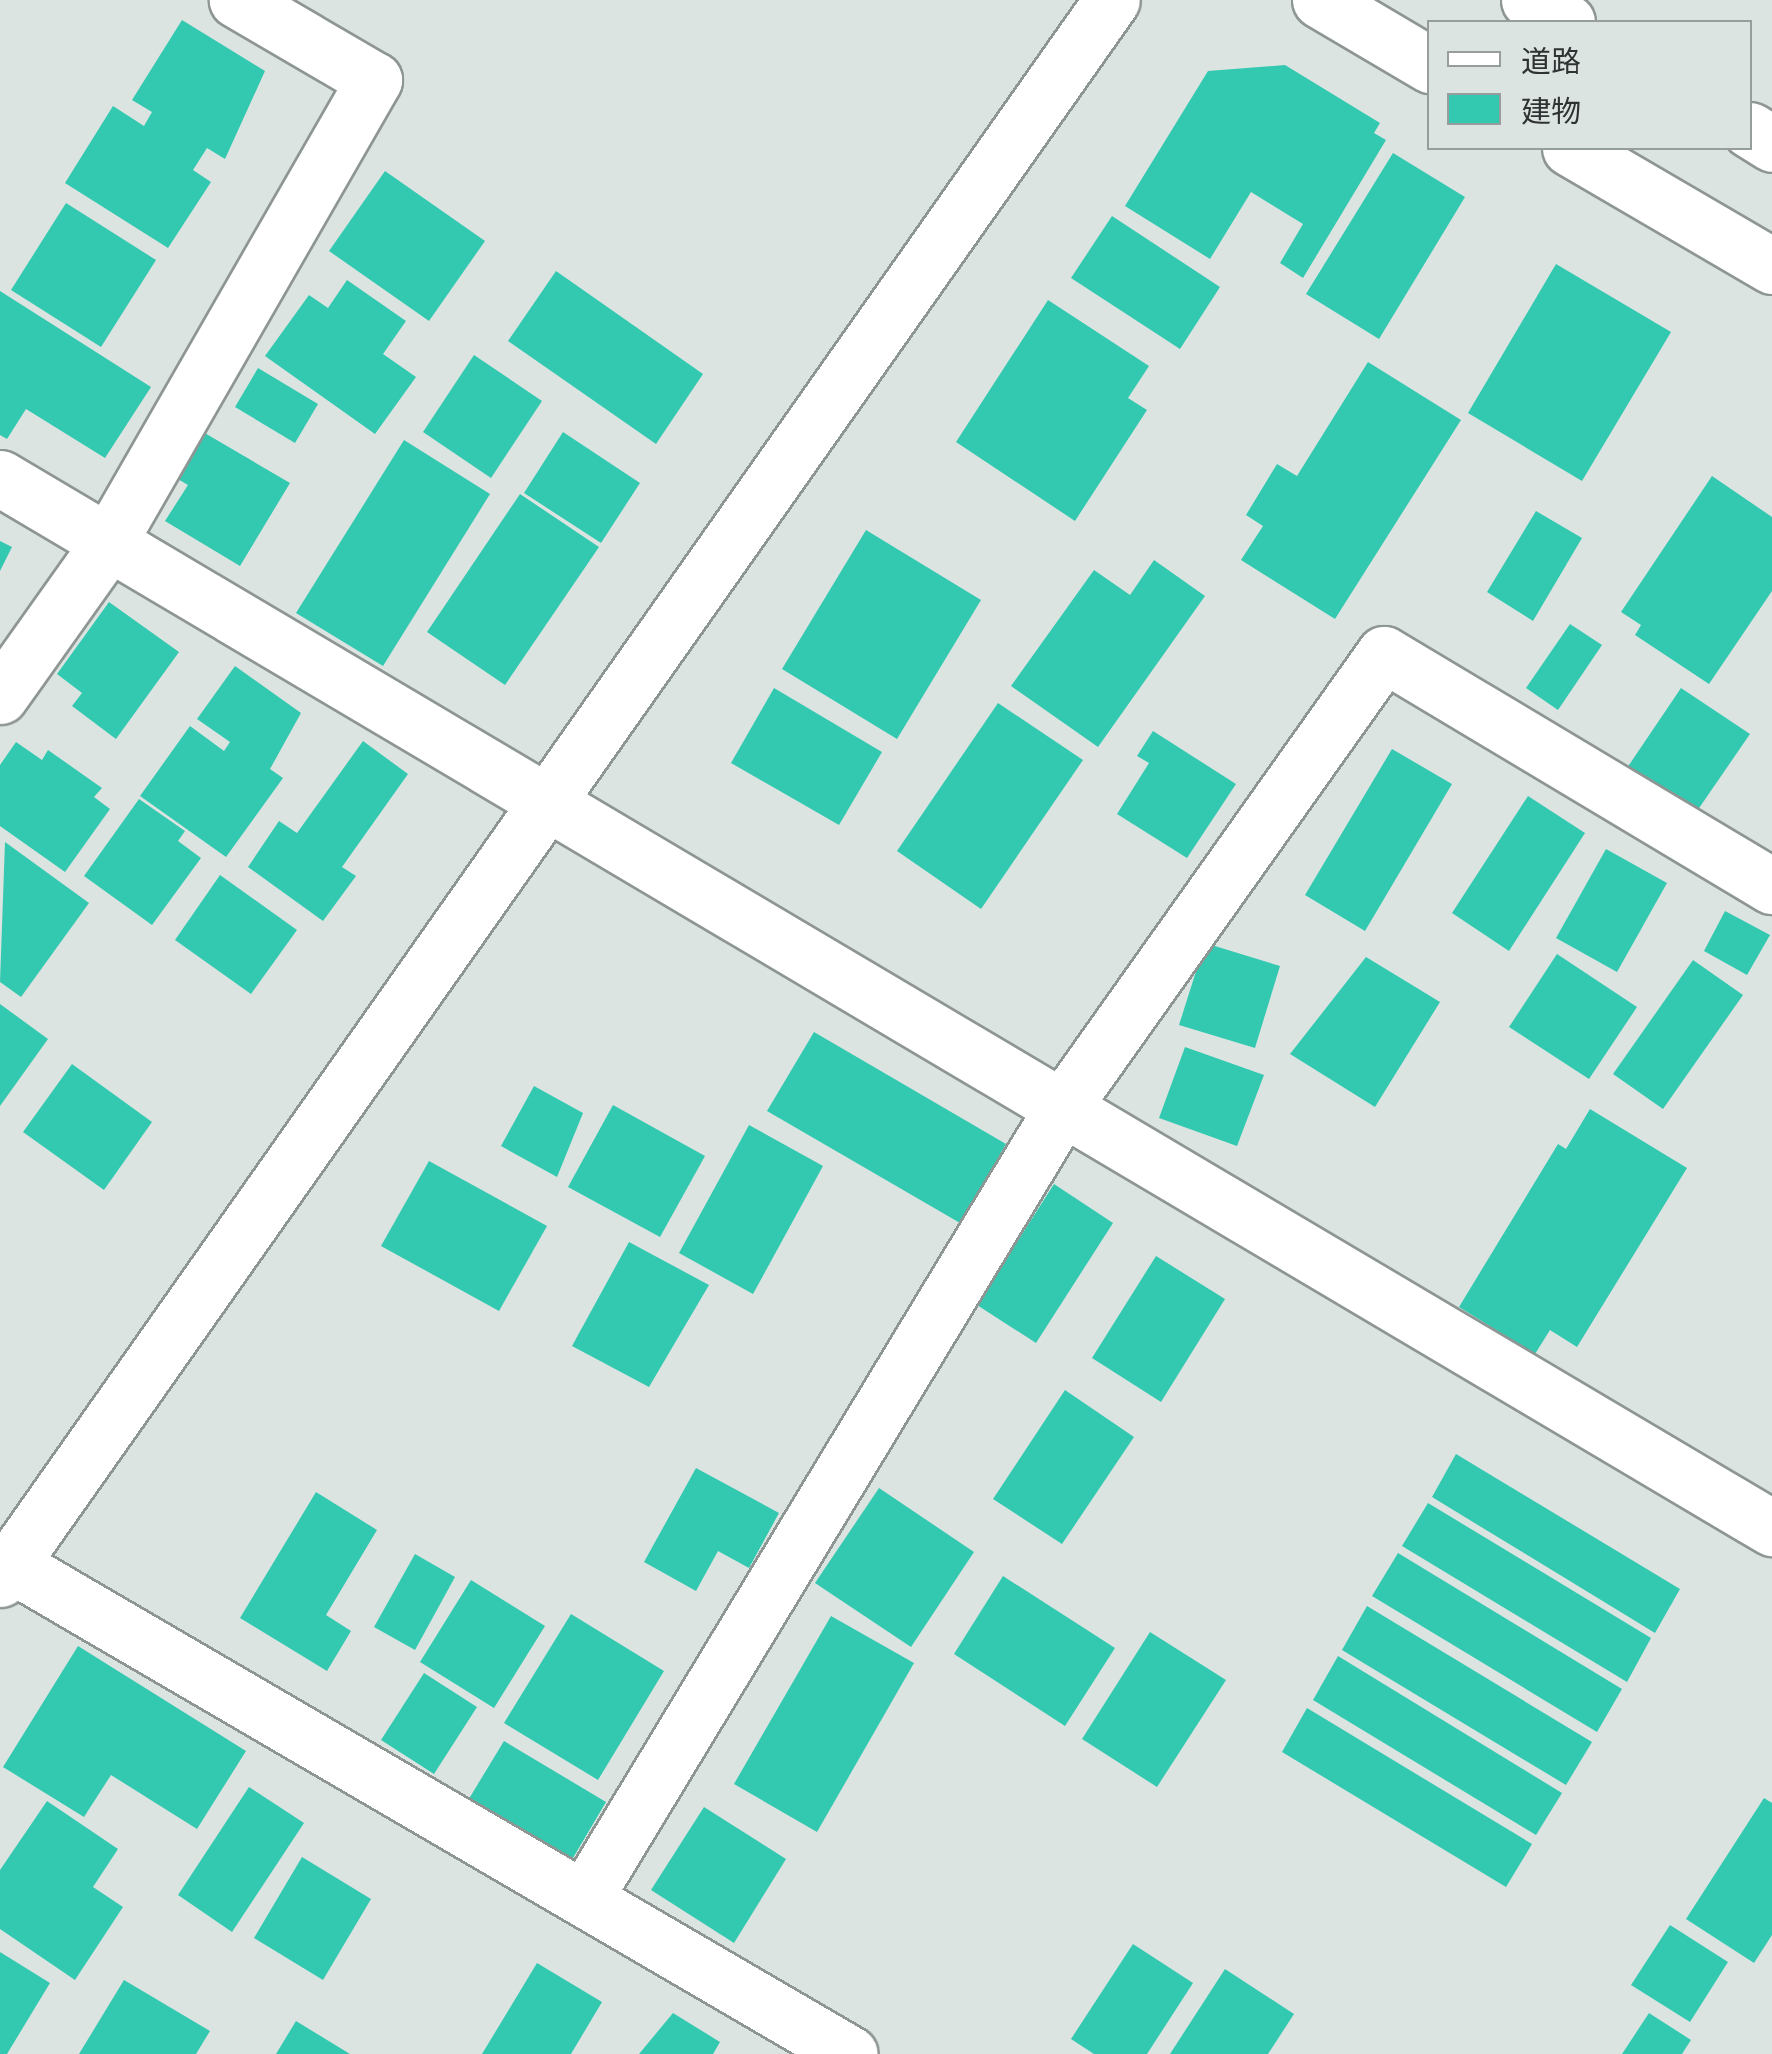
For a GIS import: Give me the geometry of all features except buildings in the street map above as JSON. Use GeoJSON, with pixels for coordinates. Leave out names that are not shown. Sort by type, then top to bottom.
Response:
{"type":"FeatureCollection","features":[{"type":"Feature","properties":{"kind":"street"},"geometry":{"type":"LineString","coordinates":[[0,696],[105,548],[374,80],[237,0]]}},
{"type":"Feature","properties":{"kind":"street"},"geometry":{"type":"LineString","coordinates":[[850,2054],[585,1897],[5,1572],[1112,0]]}},
{"type":"Feature","properties":{"kind":"street"},"geometry":{"type":"LineString","coordinates":[[1320,0],[1427,62]]}},
{"type":"Feature","properties":{"kind":"street"},"geometry":{"type":"LineString","coordinates":[[1529,0],[1564,20]]}},
{"type":"Feature","properties":{"kind":"street"},"geometry":{"type":"LineString","coordinates":[[1573,150],[1772,266]]}},
{"type":"Feature","properties":{"kind":"street"},"geometry":{"type":"LineString","coordinates":[[0,478],[105,548],[1066,1102],[1772,1528]]}},
{"type":"Feature","properties":{"kind":"street"},"geometry":{"type":"LineString","coordinates":[[585,1897],[1066,1102],[1384,654],[1772,886]]}}]}
